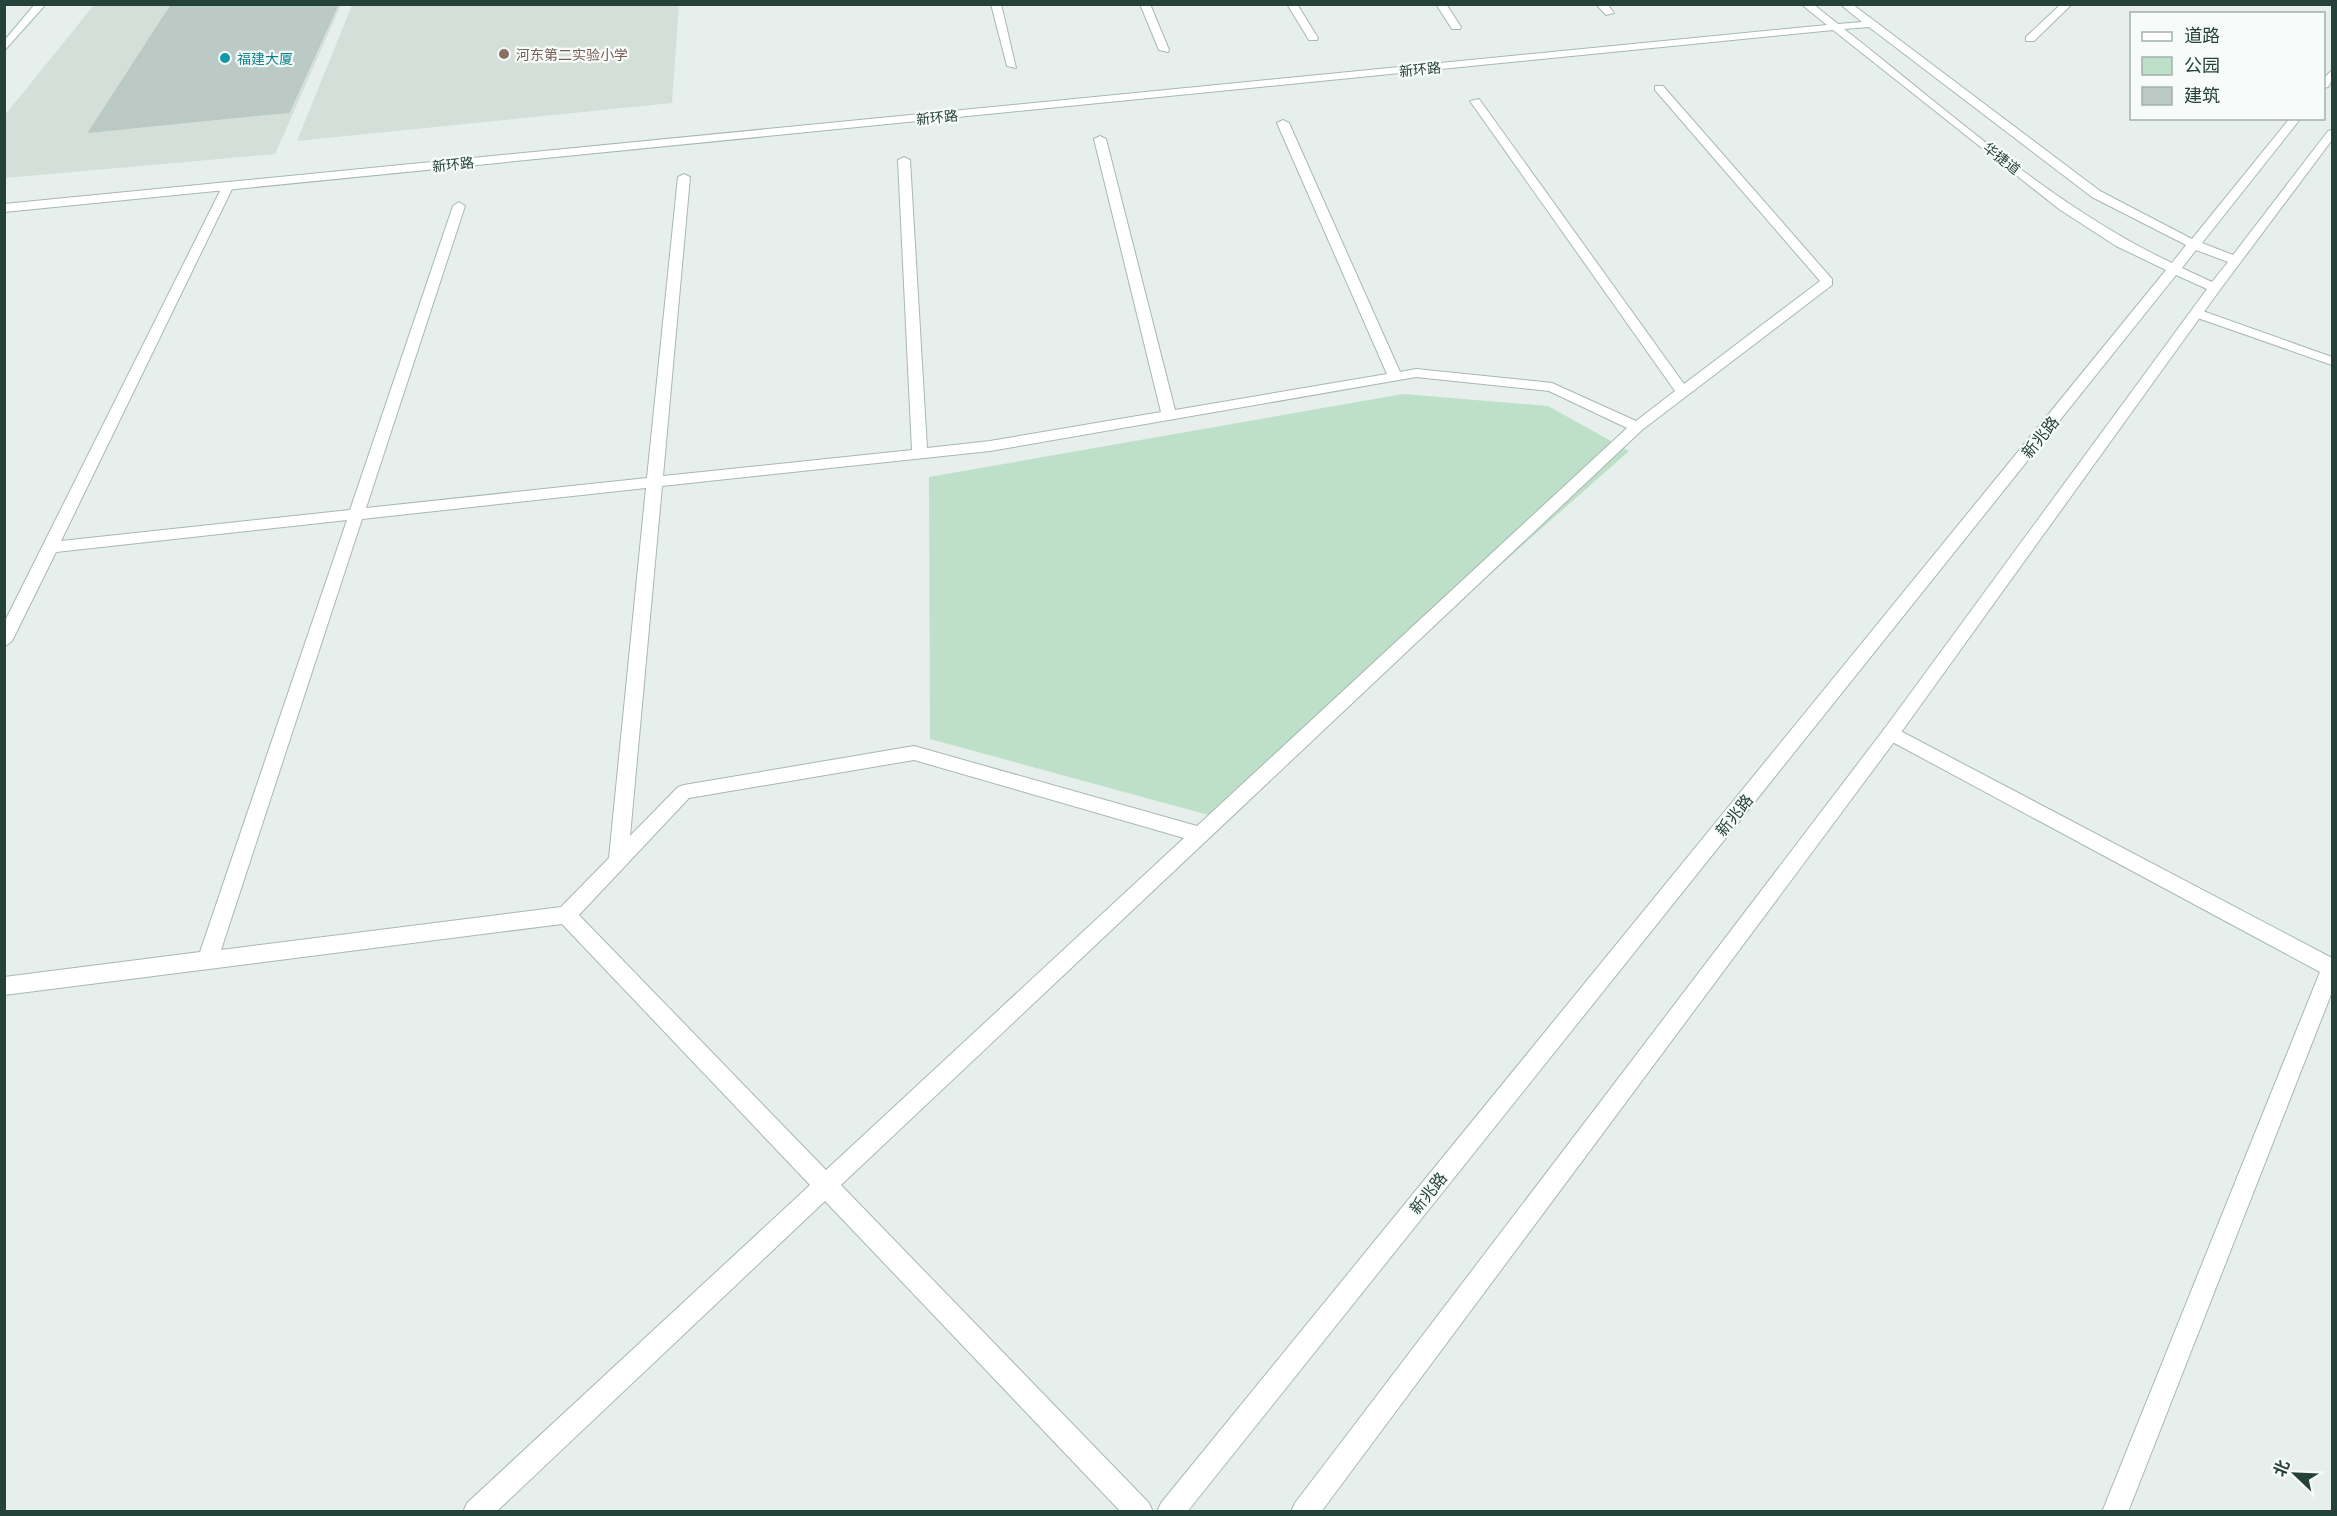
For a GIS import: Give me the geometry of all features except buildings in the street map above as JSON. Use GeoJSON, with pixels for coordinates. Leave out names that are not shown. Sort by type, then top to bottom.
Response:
{"type":"FeatureCollection","features":[{"type":"Feature","properties":{"kind":"street"},"geometry":{"type":"LineString","coordinates":[[4,48],[41,4]]}},
{"type":"Feature","properties":{"kind":"street"},"geometry":{"type":"LineString","coordinates":[[996,4],[1012,66]]}},
{"type":"Feature","properties":{"kind":"street"},"geometry":{"type":"LineString","coordinates":[[1145,4],[1164,50]]}},
{"type":"Feature","properties":{"kind":"street"},"geometry":{"type":"LineString","coordinates":[[1292,4],[1313,38]]}},
{"type":"Feature","properties":{"kind":"street"},"geometry":{"type":"LineString","coordinates":[[1441,4],[1456,27]]}},
{"type":"Feature","properties":{"kind":"street"},"geometry":{"type":"LineString","coordinates":[[1600,4],[1609,13]]}},
{"type":"Feature","properties":{"kind":"street","name":"华捷道"},"geometry":{"type":"LineString","coordinates":[[1806,4],[2063,206],[2120,243],[2214,288]]}},
{"type":"Feature","properties":{"kind":"street","name":"华捷道"},"geometry":{"type":"LineString","coordinates":[[1845,4],[1868,24],[2096,194],[2195,245],[2237,261]]}},
{"type":"Feature","properties":{"kind":"street"},"geometry":{"type":"LineString","coordinates":[[2030,39],[2067,4]]}},
{"type":"Feature","properties":{"kind":"street","name":"新环路"},"geometry":{"type":"LineString","coordinates":[[4,208],[1868,24]]}},
{"type":"Feature","properties":{"kind":"street"},"geometry":{"type":"LineString","coordinates":[[476,1512],[1637,427],[1827,282],[1659,88]]}},
{"type":"Feature","properties":{"kind":"street"},"geometry":{"type":"LineString","coordinates":[[1475,101],[1683,392]]}},
{"type":"Feature","properties":{"kind":"street","name":"新兆路"},"geometry":{"type":"LineString","coordinates":[[1170,1512],[2294,120]]}},
{"type":"Feature","properties":{"kind":"street"},"geometry":{"type":"LineString","coordinates":[[1282,123],[1395,377]]}},
{"type":"Feature","properties":{"kind":"street"},"geometry":{"type":"LineString","coordinates":[[1304,1512],[1891,733],[2214,288],[2237,261],[2332,134]]}},
{"type":"Feature","properties":{"kind":"street"},"geometry":{"type":"LineString","coordinates":[[1100,140],[1169,416]]}},
{"type":"Feature","properties":{"kind":"street"},"geometry":{"type":"LineString","coordinates":[[904,160],[920,454]]}},
{"type":"Feature","properties":{"kind":"street"},"geometry":{"type":"LineString","coordinates":[[618,860],[684,177]]}},
{"type":"Feature","properties":{"kind":"street"},"geometry":{"type":"LineString","coordinates":[[4,641],[227,187]]}},
{"type":"Feature","properties":{"kind":"street"},"geometry":{"type":"LineString","coordinates":[[208,959],[459,206]]}},
{"type":"Feature","properties":{"kind":"street"},"geometry":{"type":"LineString","coordinates":[[2197,313],[2332,361]]}},
{"type":"Feature","properties":{"kind":"street"},"geometry":{"type":"LineString","coordinates":[[51,547],[990,446],[1416,373],[1552,387],[1637,427]]}},
{"type":"Feature","properties":{"kind":"street"},"geometry":{"type":"LineString","coordinates":[[1891,733],[2332,968],[2115,1512]]}},
{"type":"Feature","properties":{"kind":"street"},"geometry":{"type":"LineString","coordinates":[[4,986],[566,915],[684,792],[914,753],[1200,835]]}},
{"type":"Feature","properties":{"kind":"street"},"geometry":{"type":"LineString","coordinates":[[566,915],[1140,1512]]}},
{"type":"Feature","properties":{"kind":"shaded area"},"geometry":{"type":"Polygon","coordinates":[[[94,5],[341,5],[275,154],[5,178],[5,115],[94,5]]]}},
{"type":"Feature","properties":{"kind":"shaded area","name":"河东第二实验小学"},"geometry":{"type":"Polygon","coordinates":[[[352,5],[679,5],[672,103],[297,141],[352,5]]]}},
{"type":"Feature","properties":{"kind":"green space"},"geometry":{"type":"Polygon","coordinates":[[[1403,394],[1548,406],[1629,451],[1216,817],[930,739],[929,477],[1403,394]]]}},
{"type":"Feature","properties":{"kind":"place","name":"河东第二实验小学"},"geometry":{"type":"Point","coordinates":[504,54]}},
{"type":"Feature","properties":{"kind":"place","name":"福建大厦"},"geometry":{"type":"Point","coordinates":[225,58]}}]}
